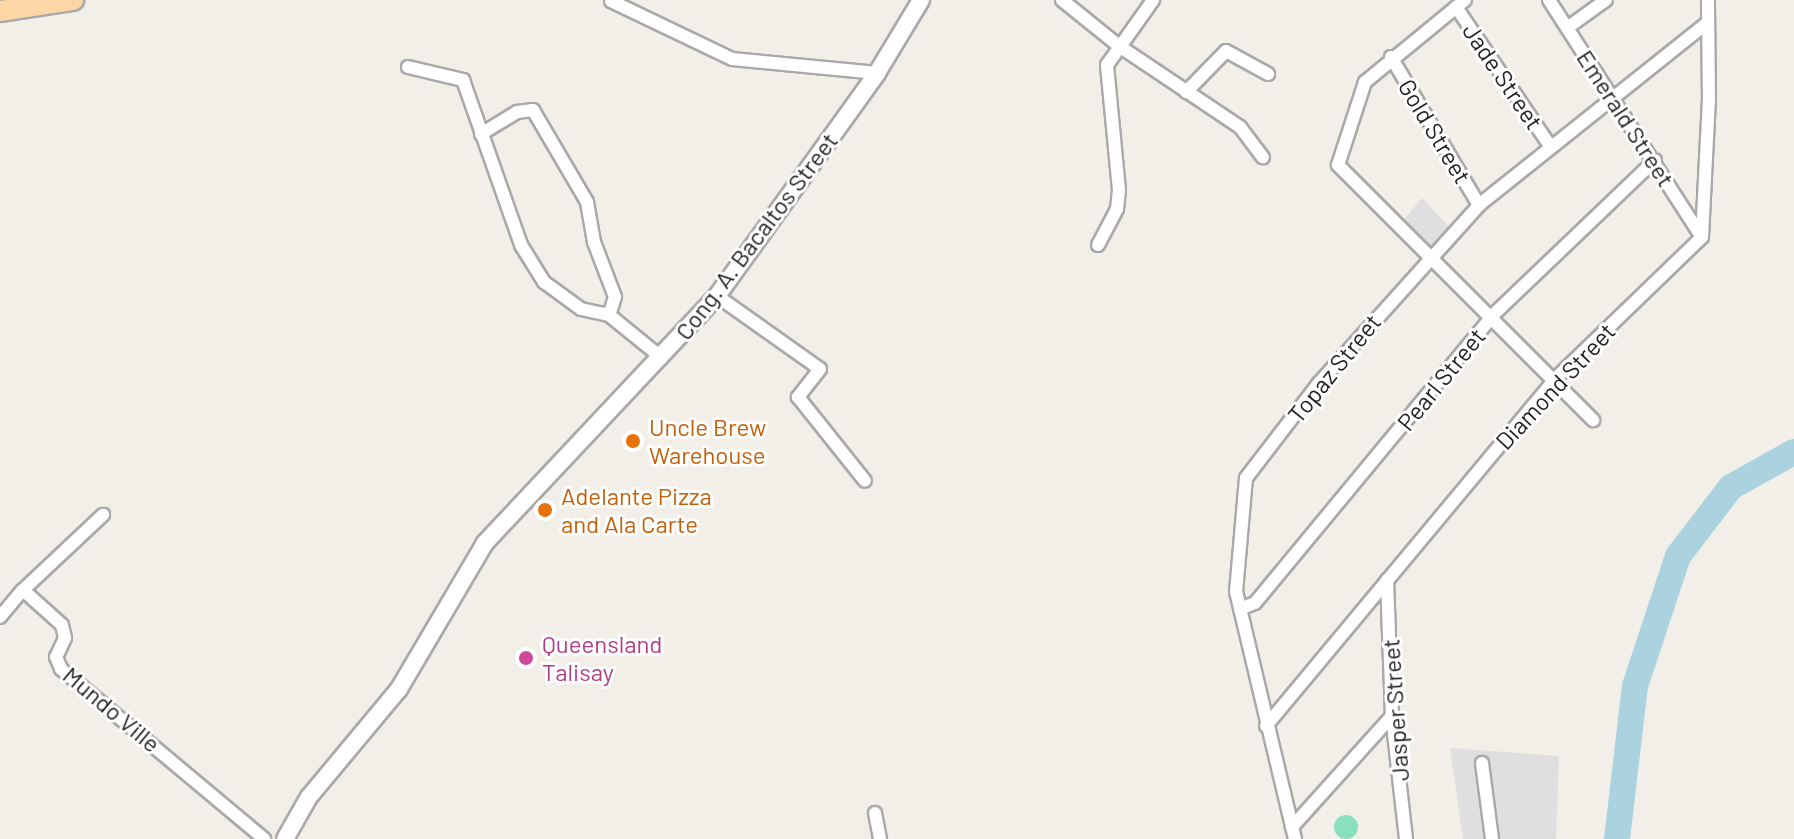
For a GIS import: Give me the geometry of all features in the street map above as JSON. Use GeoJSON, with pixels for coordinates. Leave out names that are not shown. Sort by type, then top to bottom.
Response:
{"type":"FeatureCollection","features":[{"type":"Feature","properties":{"kind":"main road"},"geometry":{"type":"LineString","coordinates":[[0,11],[73,0]]}},
{"type":"Feature","properties":{"kind":"street","name":"Cong. A. Bacaltos Street"},"geometry":{"type":"LineString","coordinates":[[285,839],[309,797],[399,689],[497,527],[662,358],[717,296],[877,73],[921,0]]}},
{"type":"Feature","properties":{"kind":"street"},"geometry":{"type":"LineString","coordinates":[[1062,0],[1119,46],[1240,127],[1263,157]]}},
{"type":"Feature","properties":{"kind":"street"},"geometry":{"type":"LineString","coordinates":[[1098,245],[1118,205],[1106,87],[1107,65],[1153,0]]}},
{"type":"Feature","properties":{"kind":"street","name":"Emerald Street"},"geometry":{"type":"LineString","coordinates":[[1549,0],[1702,237]]}},
{"type":"Feature","properties":{"kind":"street"},"geometry":{"type":"LineString","coordinates":[[1567,28],[1606,0]]}},
{"type":"Feature","properties":{"kind":"street"},"geometry":{"type":"LineString","coordinates":[[1702,237],[1709,101],[1708,0]]}},
{"type":"Feature","properties":{"kind":"street"},"geometry":{"type":"LineString","coordinates":[[611,1],[732,59],[877,73]]}},
{"type":"Feature","properties":{"kind":"street"},"geometry":{"type":"LineString","coordinates":[[1461,3],[1391,57],[1365,82],[1338,165],[1493,315],[1593,420]]}},
{"type":"Feature","properties":{"kind":"street","name":"Jade Street"},"geometry":{"type":"LineString","coordinates":[[1461,3],[1550,146]]}},
{"type":"Feature","properties":{"kind":"street","name":"Topaz Street"},"geometry":{"type":"LineString","coordinates":[[1294,833],[1236,592],[1246,478],[1319,383],[1430,254],[1479,205],[1707,23]]}},
{"type":"Feature","properties":{"kind":"street"},"geometry":{"type":"LineString","coordinates":[[1186,92],[1226,51],[1268,74]]}},
{"type":"Feature","properties":{"kind":"street","name":"Gold Street"},"geometry":{"type":"LineString","coordinates":[[1391,57],[1479,205]]}},
{"type":"Feature","properties":{"kind":"street"},"geometry":{"type":"LineString","coordinates":[[408,67],[463,80],[521,245],[544,282],[581,309],[609,315],[662,358]]}},
{"type":"Feature","properties":{"kind":"street"},"geometry":{"type":"LineString","coordinates":[[481,134],[517,112],[533,110],[587,202],[594,242],[615,297],[609,315]]}},
{"type":"Feature","properties":{"kind":"street","name":"Pearl Street"},"geometry":{"type":"LineString","coordinates":[[1240,609],[1255,603],[1493,315],[1655,160]]}},
{"type":"Feature","properties":{"kind":"street","name":"Diamond Street"},"geometry":{"type":"LineString","coordinates":[[1266,726],[1556,378],[1702,237]]}},
{"type":"Feature","properties":{"kind":"street"},"geometry":{"type":"LineString","coordinates":[[717,296],[820,369],[798,397],[865,481]]}},
{"type":"Feature","properties":{"kind":"street"},"geometry":{"type":"LineString","coordinates":[[0,617],[23,590],[103,515]]}},
{"type":"Feature","properties":{"kind":"street","name":"Jasper Street"},"geometry":{"type":"LineString","coordinates":[[1387,580],[1392,716],[1406,839]]}},
{"type":"Feature","properties":{"kind":"street","name":"Mundo Ville"},"geometry":{"type":"LineString","coordinates":[[23,590],[62,625],[65,638],[56,657],[61,669],[264,839]]}},
{"type":"Feature","properties":{"kind":"street"},"geometry":{"type":"LineString","coordinates":[[1294,833],[1392,716]]}},
{"type":"Feature","properties":{"kind":"street"},"geometry":{"type":"LineString","coordinates":[[1482,763],[1492,839]]}},
{"type":"Feature","properties":{"kind":"street"},"geometry":{"type":"LineString","coordinates":[[875,813],[880,839]]}},
{"type":"Feature","properties":{"kind":"shaded area"},"geometry":{"type":"Polygon","coordinates":[[[1422,198],[1453,231],[1423,260],[1394,232],[1422,198]]]}},
{"type":"Feature","properties":{"kind":"shaded area"},"geometry":{"type":"Polygon","coordinates":[[[1450,748],[1559,756],[1556,839],[1463,839],[1450,748]]]}},
{"type":"Feature","properties":{"kind":"green space"},"geometry":{"type":"Polygon","coordinates":[[[1346,815],[1355,818],[1358,827],[1355,836],[1346,839],[1337,836],[1334,827],[1337,818],[1346,815]]]}},
{"type":"Feature","properties":{"kind":"waterway"},"geometry":{"type":"LineString","coordinates":[[1617,839],[1635,686],[1678,556],[1731,487],[1794,452]]}},
{"type":"Feature","properties":{"kind":"place","name":"Uncle Brew Warehouse"},"geometry":{"type":"Point","coordinates":[633,441]}},
{"type":"Feature","properties":{"kind":"place","name":"Adelante Pizza and Ala Carte"},"geometry":{"type":"Point","coordinates":[545,510]}},
{"type":"Feature","properties":{"kind":"place","name":"Queensland Talisay"},"geometry":{"type":"Point","coordinates":[526,658]}}]}
